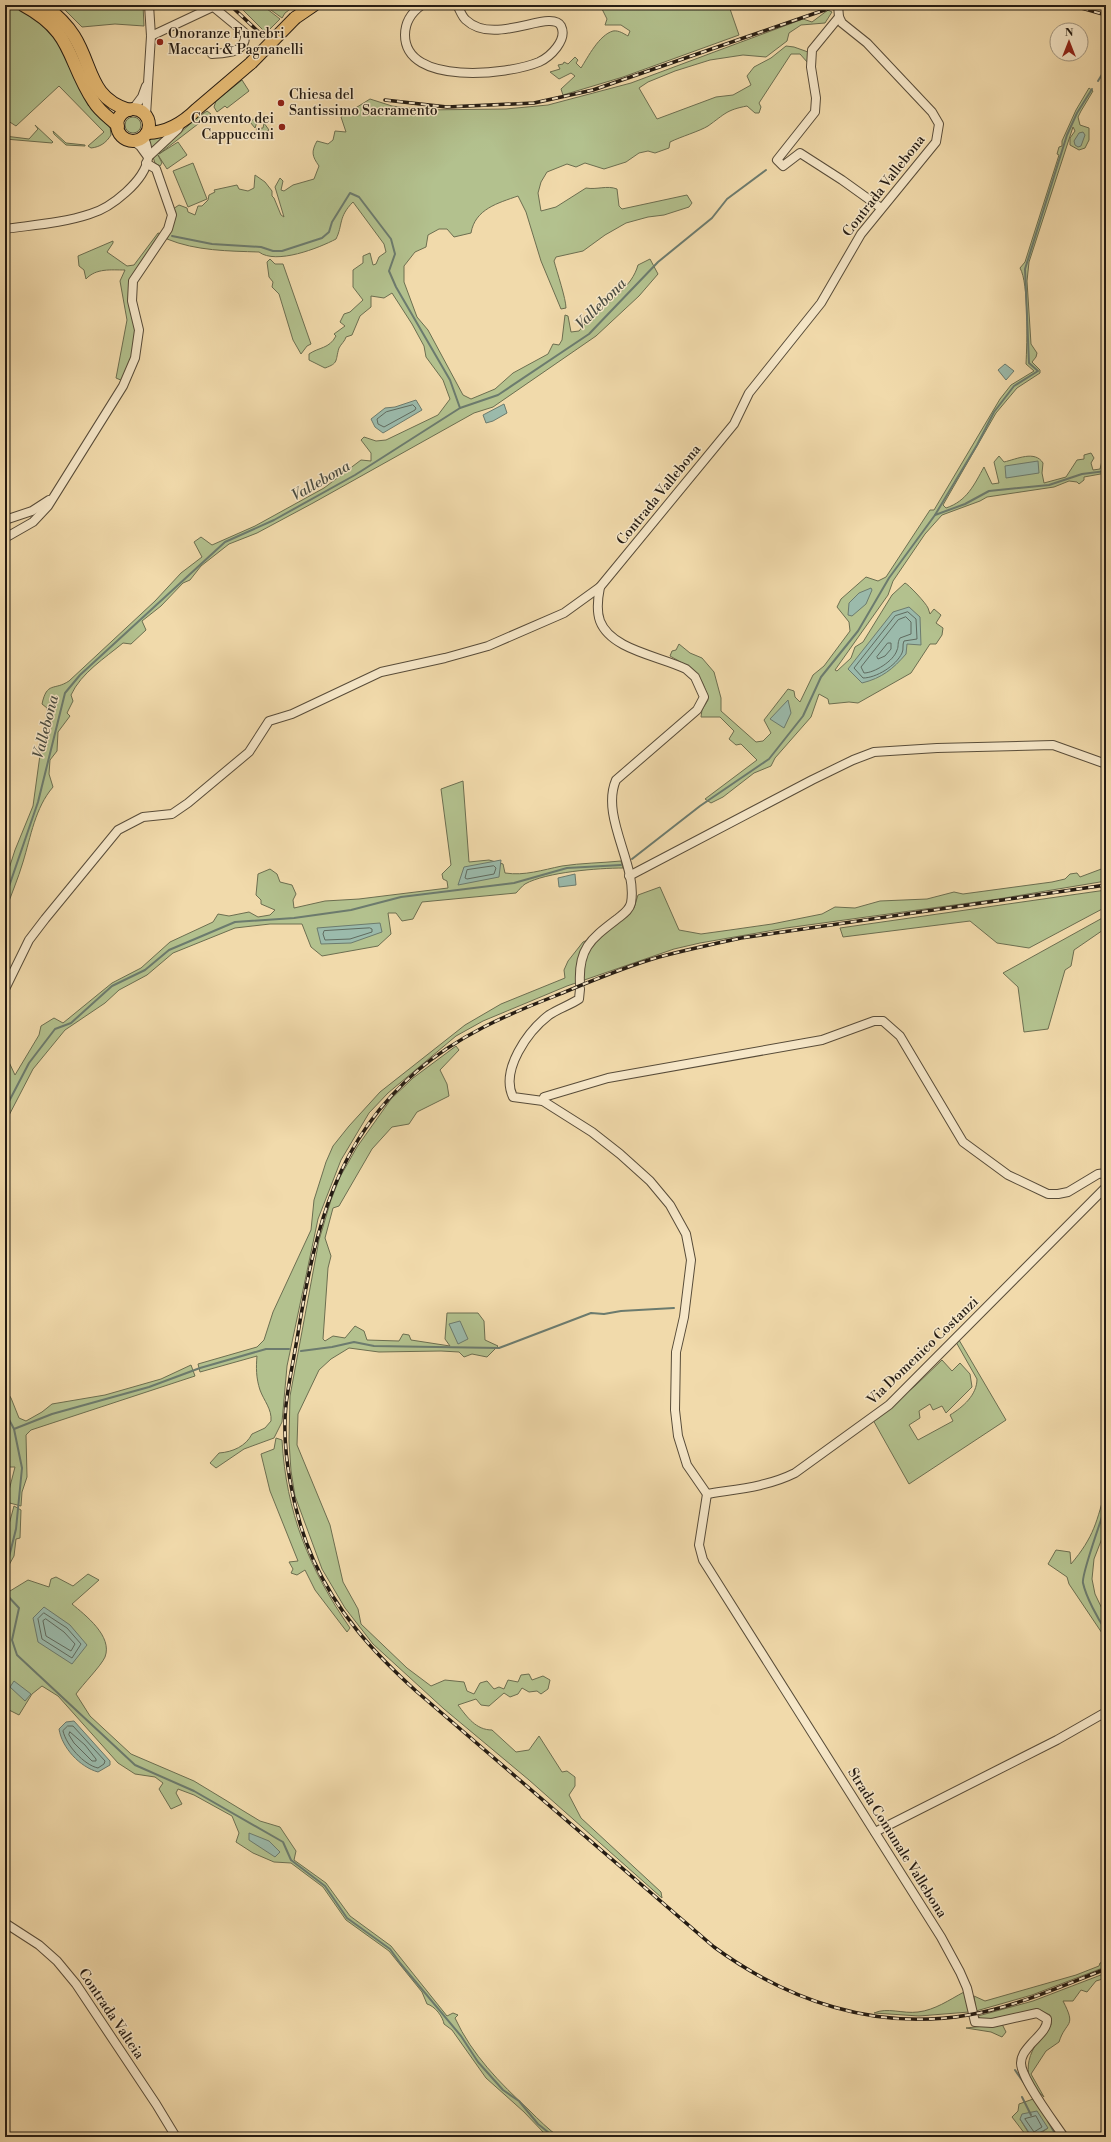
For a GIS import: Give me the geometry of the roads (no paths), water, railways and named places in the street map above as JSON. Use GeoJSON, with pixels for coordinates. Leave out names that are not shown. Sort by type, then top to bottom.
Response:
{"type":"FeatureCollection","features":[{"type":"Feature","properties":{"kind":"main road"},"geometry":{"type":"LineString","coordinates":[[23,5],[50,22],[66,42],[94,103],[118,126],[121,135],[141,137],[180,123],[190,117],[251,63],[295,18],[314,5]]}},
{"type":"Feature","properties":{"kind":"main road"},"geometry":{"type":"LineString","coordinates":[[44,5],[57,15],[75,37],[97,87],[106,100],[147,117],[167,122],[195,111]]}},
{"type":"Feature","properties":{"kind":"main road"},"geometry":{"type":"LineString","coordinates":[[118,126],[120,116],[131,110]]}},
{"type":"Feature","properties":{"kind":"main road"},"geometry":{"type":"LineString","coordinates":[[141,137],[149,127],[147,117]]}},
{"type":"Feature","properties":{"kind":"street"},"geometry":{"type":"LineString","coordinates":[[147,117],[151,36],[149,5]]}},
{"type":"Feature","properties":{"kind":"street"},"geometry":{"type":"LineString","coordinates":[[422,5],[414,11],[408,21],[405,41],[408,52],[414,59],[448,72],[497,70],[532,65],[541,61],[554,50],[562,36],[561,26],[556,21],[547,20],[506,30],[491,31],[479,28],[465,20],[457,5]]}},
{"type":"Feature","properties":{"kind":"street"},"geometry":{"type":"LineString","coordinates":[[838,5],[839,17],[812,50],[811,67],[816,98],[815,112],[777,160],[783,166],[800,153],[842,180],[881,208]]}},
{"type":"Feature","properties":{"kind":"street"},"geometry":{"type":"LineString","coordinates":[[151,36],[214,6],[245,33],[245,38],[243,44],[233,52],[212,54]]}},
{"type":"Feature","properties":{"kind":"street","name":"Contrada Vallebona"},"geometry":{"type":"LineString","coordinates":[[5,989],[15,967],[33,935],[118,830],[143,817],[172,814],[188,803],[249,752],[269,721],[292,714],[382,672],[488,646],[564,614],[600,587],[734,424],[749,393],[780,352],[821,303],[862,234],[881,208],[936,142],[939,124],[932,112],[867,43],[842,23],[839,17]]}},
{"type":"Feature","properties":{"kind":"street"},"geometry":{"type":"LineString","coordinates":[[131,110],[142,97],[148,77]]}},
{"type":"Feature","properties":{"kind":"street"},"geometry":{"type":"LineString","coordinates":[[5,229],[76,218],[92,214],[124,194],[139,178],[147,160],[178,129],[180,123]]}},
{"type":"Feature","properties":{"kind":"street"},"geometry":{"type":"LineString","coordinates":[[141,137],[147,160]]}},
{"type":"Feature","properties":{"kind":"street"},"geometry":{"type":"LineString","coordinates":[[5,538],[20,531],[39,517],[119,392],[136,358],[139,330],[132,301],[133,281],[168,229],[172,215],[156,169],[147,160],[140,146],[141,137]]}},
{"type":"Feature","properties":{"kind":"street"},"geometry":{"type":"LineString","coordinates":[[5,520],[32,511],[51,499]]}},
{"type":"Feature","properties":{"kind":"street"},"geometry":{"type":"LineString","coordinates":[[600,587],[598,603],[599,619],[606,633],[618,642],[686,669],[695,677],[704,697],[697,710],[616,780],[612,789],[612,803],[629,876],[631,902],[629,909],[596,936],[582,955],[579,965],[579,999],[550,1015],[533,1030],[524,1043],[512,1070],[510,1091],[513,1097],[543,1101],[592,1132],[635,1167],[670,1205],[686,1234],[691,1260],[684,1317],[676,1352],[675,1410],[678,1436],[687,1465],[707,1494]]}},
{"type":"Feature","properties":{"kind":"street"},"geometry":{"type":"LineString","coordinates":[[629,876],[812,780],[853,760],[874,752],[937,748],[1053,745],[1106,764]]}},
{"type":"Feature","properties":{"kind":"street"},"geometry":{"type":"LineString","coordinates":[[543,1101],[544,1097],[608,1078],[822,1040],[874,1022],[883,1021],[900,1036],[963,1142],[1008,1175],[1048,1194],[1058,1194],[1068,1192],[1098,1174],[1106,1173]]}},
{"type":"Feature","properties":{"kind":"street","name":"Via Domenico Costanzi"},"geometry":{"type":"LineString","coordinates":[[707,1494],[780,1481],[795,1473],[889,1405],[1106,1187]]}},
{"type":"Feature","properties":{"kind":"street","name":"Strada Comunale Vallebona"},"geometry":{"type":"LineString","coordinates":[[707,1494],[699,1545],[703,1560],[900,1871],[960,1972],[970,1996],[975,2022],[992,2023],[1037,2013],[1047,2019],[1046,2026],[1024,2052],[1022,2068],[1032,2088],[1064,2137]]}},
{"type":"Feature","properties":{"kind":"street"},"geometry":{"type":"LineString","coordinates":[[874,1832],[1057,1740],[1106,1712]]}},
{"type":"Feature","properties":{"kind":"street","name":"Contrada Valteia"},"geometry":{"type":"LineString","coordinates":[[5,1923],[39,1945],[57,1961],[76,1984],[156,2104],[176,2137]]}},
{"type":"Feature","properties":{"kind":"water"},"geometry":{"type":"Polygon","coordinates":[[[1083,132],[1085,135],[1081,146],[1078,147],[1075,145],[1074,141],[1079,133],[1083,132]]]}},
{"type":"Feature","properties":{"kind":"water"},"geometry":{"type":"Polygon","coordinates":[[[1005,364],[1014,371],[1006,380],[998,370],[1005,364]]]}},
{"type":"Feature","properties":{"kind":"water"},"geometry":{"type":"Polygon","coordinates":[[[416,400],[422,410],[383,433],[375,427],[371,419],[385,408],[395,407],[416,400]]]}},
{"type":"Feature","properties":{"kind":"water"},"geometry":{"type":"Polygon","coordinates":[[[504,404],[507,413],[493,421],[486,423],[483,415],[504,404]]]}},
{"type":"Feature","properties":{"kind":"water"},"geometry":{"type":"Polygon","coordinates":[[[1038,461],[1039,473],[1006,478],[1005,466],[1038,461]]]}},
{"type":"Feature","properties":{"kind":"water"},"geometry":{"type":"Polygon","coordinates":[[[871,588],[872,590],[866,604],[852,616],[848,615],[849,603],[859,593],[871,588]]]}},
{"type":"Feature","properties":{"kind":"water"},"geometry":{"type":"Polygon","coordinates":[[[909,607],[920,617],[921,645],[907,644],[906,654],[892,668],[881,676],[862,683],[848,669],[893,612],[909,607]]]}},
{"type":"Feature","properties":{"kind":"water"},"geometry":{"type":"Polygon","coordinates":[[[788,700],[791,713],[784,728],[770,719],[788,700]]]}},
{"type":"Feature","properties":{"kind":"water"},"geometry":{"type":"Polygon","coordinates":[[[501,860],[499,877],[458,885],[464,867],[501,860]]]}},
{"type":"Feature","properties":{"kind":"water"},"geometry":{"type":"Polygon","coordinates":[[[575,874],[576,885],[559,887],[558,878],[575,874]]]}},
{"type":"Feature","properties":{"kind":"water"},"geometry":{"type":"Polygon","coordinates":[[[380,923],[382,932],[351,943],[321,944],[317,928],[380,923]]]}},
{"type":"Feature","properties":{"kind":"water"},"geometry":{"type":"Polygon","coordinates":[[[460,1321],[468,1339],[458,1344],[449,1324],[460,1321]]]}},
{"type":"Feature","properties":{"kind":"water"},"geometry":{"type":"Polygon","coordinates":[[[44,1607],[70,1625],[87,1645],[72,1664],[38,1642],[33,1618],[44,1607]]]}},
{"type":"Feature","properties":{"kind":"water"},"geometry":{"type":"Polygon","coordinates":[[[14,1681],[31,1694],[25,1701],[10,1687],[14,1681]]]}},
{"type":"Feature","properties":{"kind":"water"},"geometry":{"type":"Polygon","coordinates":[[[74,1721],[110,1761],[110,1765],[98,1772],[85,1766],[68,1750],[59,1729],[66,1722],[74,1721]]]}},
{"type":"Feature","properties":{"kind":"water"},"geometry":{"type":"Polygon","coordinates":[[[249,1833],[269,1841],[280,1852],[275,1857],[249,1840],[249,1833]]]}},
{"type":"Feature","properties":{"kind":"water"},"geometry":{"type":"Polygon","coordinates":[[[1037,2111],[1048,2128],[1032,2137],[1020,2119],[1022,2114],[1037,2111]]]}},
{"type":"Feature","properties":{"kind":"waterway"},"geometry":{"type":"LineString","coordinates":[[1098,81],[1106,68]]}},
{"type":"Feature","properties":{"kind":"waterway"},"geometry":{"type":"LineString","coordinates":[[935,515],[977,445],[994,412],[1014,386],[1038,371],[1029,363],[1025,269],[1067,135],[1077,113],[1092,89]]}},
{"type":"Feature","properties":{"kind":"waterway","name":"Vallebona"},"geometry":{"type":"LineString","coordinates":[[5,898],[38,802],[65,693],[80,675],[225,542],[274,520],[355,475],[460,408],[498,395],[589,334],[658,262],[712,218],[727,199],[766,170]]}},
{"type":"Feature","properties":{"kind":"waterway"},"geometry":{"type":"LineString","coordinates":[[172,236],[212,244],[261,247],[273,251],[282,251],[322,238],[329,232],[332,222],[350,193],[359,197],[391,239],[395,254],[389,271],[396,287],[450,380],[460,408]]}},
{"type":"Feature","properties":{"kind":"waterway"},"geometry":{"type":"LineString","coordinates":[[632,859],[700,806],[769,759],[803,716],[821,677],[858,631],[889,578],[935,515],[965,504],[989,491],[1049,485],[1082,474],[1106,471]]}},
{"type":"Feature","properties":{"kind":"waterway"},"geometry":{"type":"LineString","coordinates":[[5,1109],[29,1063],[55,1029],[71,1023],[112,986],[145,970],[169,950],[235,922],[294,918],[351,910],[401,897],[514,883],[567,868],[621,865]]}},
{"type":"Feature","properties":{"kind":"waterway"},"geometry":{"type":"LineString","coordinates":[[301,1351],[332,1347],[354,1342],[374,1346],[499,1348],[591,1313],[604,1314],[621,1311],[674,1308]]}},
{"type":"Feature","properties":{"kind":"waterway"},"geometry":{"type":"LineString","coordinates":[[14,1429],[52,1414],[149,1387],[200,1368],[266,1349],[289,1349]]}},
{"type":"Feature","properties":{"kind":"waterway"},"geometry":{"type":"LineString","coordinates":[[5,1412],[14,1429],[22,1468],[16,1529],[5,1573]]}},
{"type":"Feature","properties":{"kind":"waterway"},"geometry":{"type":"LineString","coordinates":[[1106,1505],[1088,1558],[1083,1578],[1087,1595],[1106,1631]]}},
{"type":"Feature","properties":{"kind":"waterway"},"geometry":{"type":"LineString","coordinates":[[5,1593],[19,1608],[12,1640],[17,1655],[135,1765],[194,1791],[283,1842],[291,1860],[325,1886],[347,1918],[390,1949],[461,2036],[478,2062],[503,2090],[519,2101],[538,2124],[554,2137]]}},
{"type":"Feature","properties":{"kind":"waterway"},"geometry":{"type":"LineString","coordinates":[[1015,2070],[1026,2086]]}},
{"type":"Feature","properties":{"kind":"waterway"},"geometry":{"type":"LineString","coordinates":[[1022,2097],[1031,2115]]}},
{"type":"Feature","properties":{"kind":"waterway"},"geometry":{"type":"LineString","coordinates":[[1048,2121],[1057,2137]]}},
{"type":"Feature","properties":{"kind":"waterway"},"geometry":{"type":"LineString","coordinates":[[1049,2137],[1056,2135]]}},
{"type":"Feature","properties":{"kind":"railway"},"geometry":{"type":"LineString","coordinates":[[230,5],[263,36]]}},
{"type":"Feature","properties":{"kind":"railway"},"geometry":{"type":"LineString","coordinates":[[385,100],[447,107],[534,103],[593,90],[839,5]]}},
{"type":"Feature","properties":{"kind":"railway"},"geometry":{"type":"LineString","coordinates":[[1071,5],[1106,15]]}},
{"type":"Feature","properties":{"kind":"railway"},"geometry":{"type":"LineString","coordinates":[[1106,885],[741,938],[669,954],[620,970],[519,1011],[483,1028],[449,1047],[417,1071],[389,1098],[367,1126],[349,1156],[334,1187],[322,1220],[313,1254],[289,1386],[285,1423],[285,1443],[290,1484],[306,1542],[313,1559],[333,1597],[357,1631],[385,1662],[416,1691],[714,1947],[742,1966],[772,1983],[834,2007],[867,2015],[900,2019],[934,2019],[968,2015],[1003,2007],[1106,1969]]}},
{"type":"Feature","properties":{"kind":"place","name":"Onoranze Funebri Maccari & Pagnanelli"},"geometry":{"type":"Point","coordinates":[160,42]}},
{"type":"Feature","properties":{"kind":"place","name":"Chiesa del Santissimo Sacramento"},"geometry":{"type":"Point","coordinates":[281,103]}},
{"type":"Feature","properties":{"kind":"place","name":"Convento dei Cappuccini"},"geometry":{"type":"Point","coordinates":[282,127]}}]}
